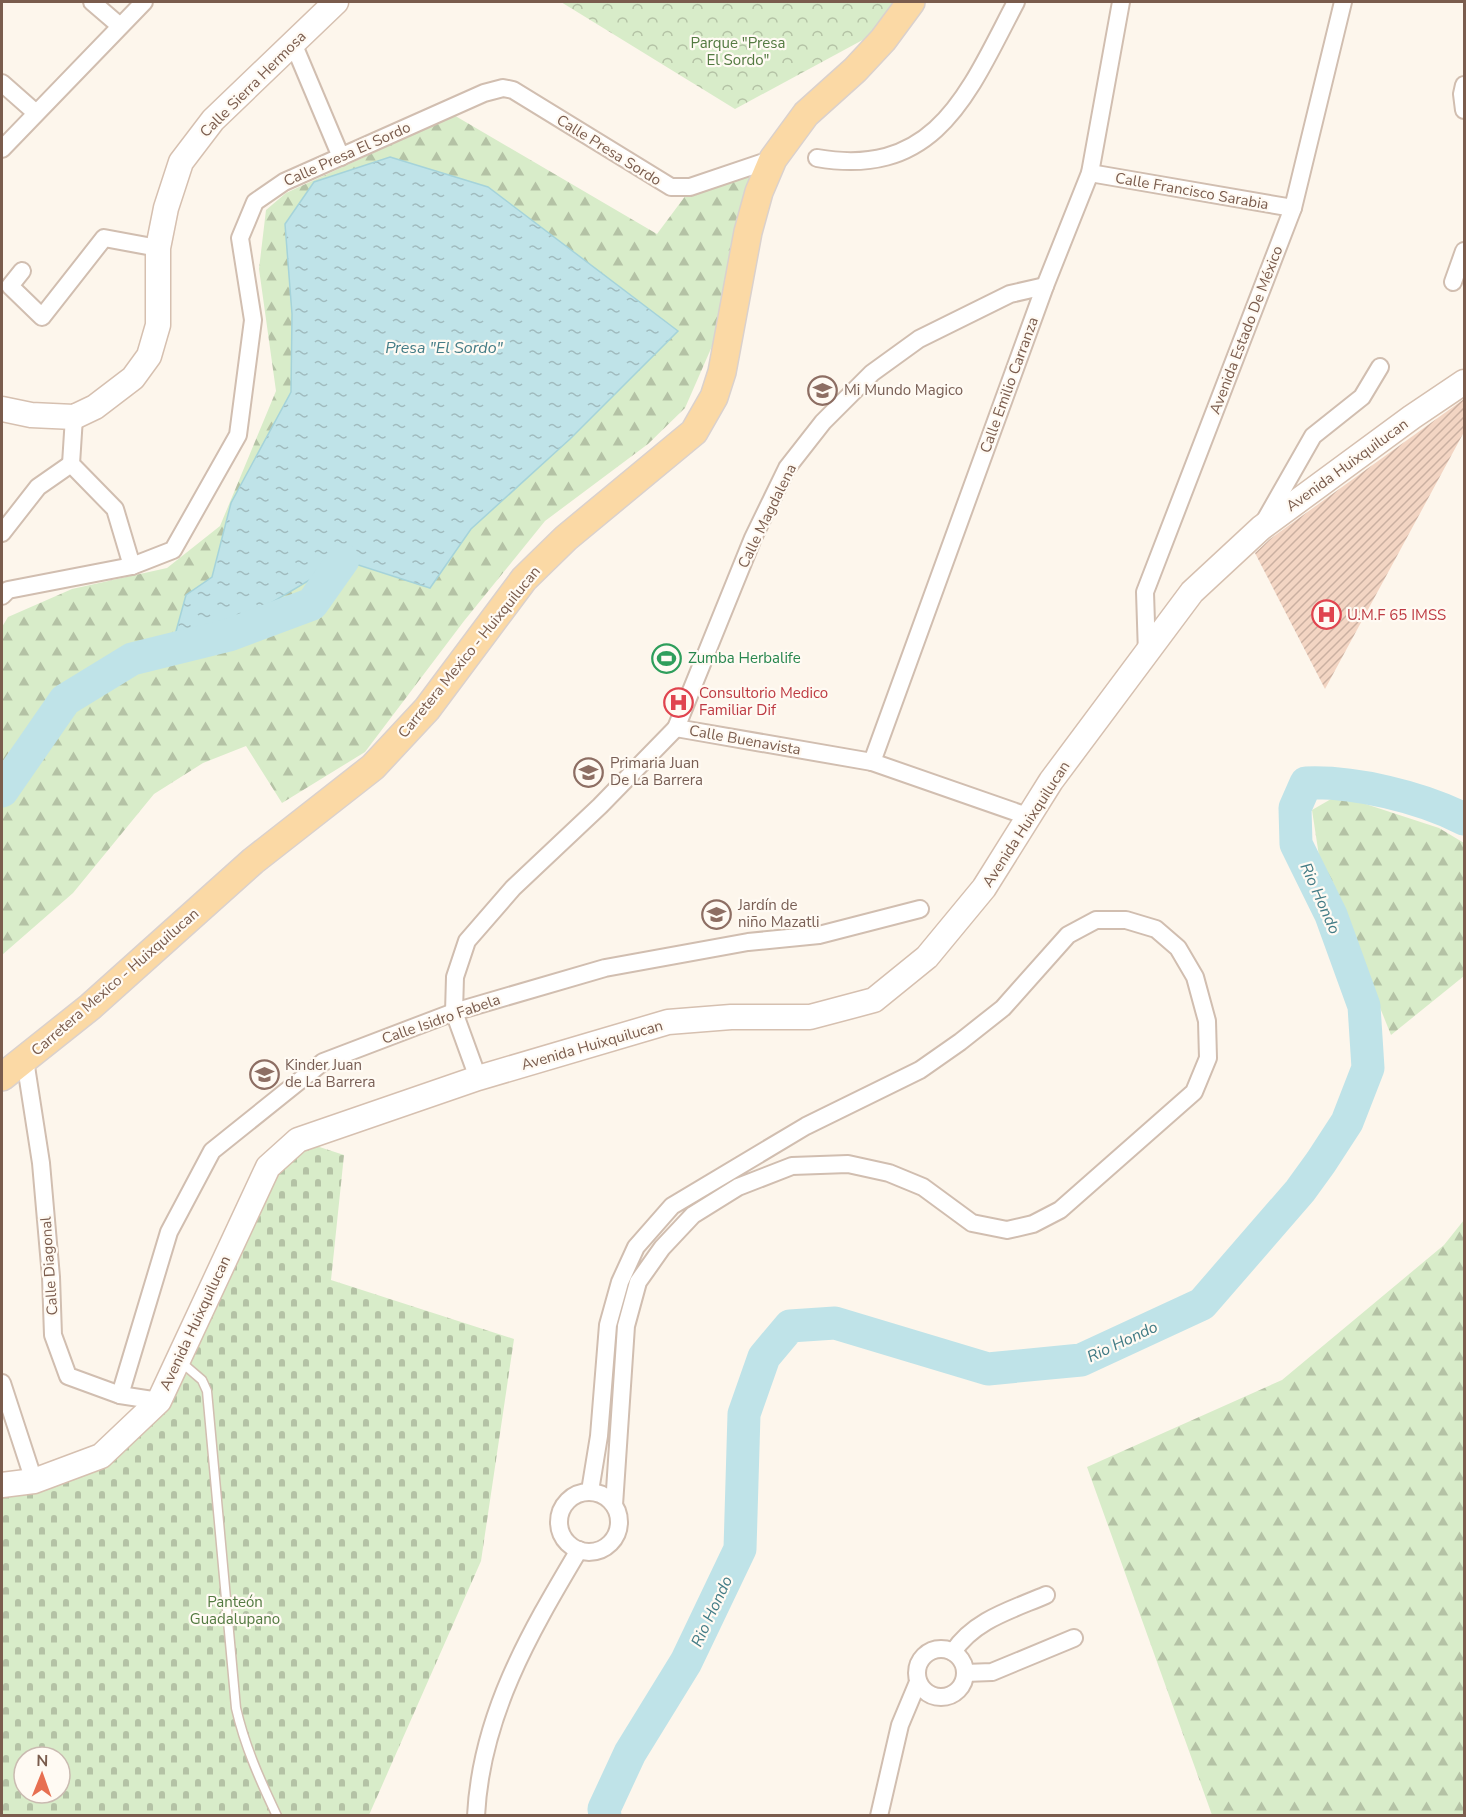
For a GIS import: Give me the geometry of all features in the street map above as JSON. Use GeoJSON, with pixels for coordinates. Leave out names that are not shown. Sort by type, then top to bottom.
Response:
{"type":"FeatureCollection","features":[{"type":"Feature","properties":{"kind":"main road","name":"Carretera Mexico - Huixquilucan"},"geometry":{"type":"LineString","coordinates":[[2,1077],[90,1007],[253,861],[373,767],[427,709],[524,579],[566,538],[694,432],[714,397],[722,372],[748,232],[759,192],[773,159],[806,114],[855,70],[883,40],[911,2]]}},
{"type":"Feature","properties":{"kind":"street"},"geometry":{"type":"LineString","coordinates":[[92,2],[120,26]]}},
{"type":"Feature","properties":{"kind":"street"},"geometry":{"type":"LineString","coordinates":[[2,149],[144,2]]}},
{"type":"Feature","properties":{"kind":"street","name":"Calle Sierra Hermosa"},"geometry":{"type":"LineString","coordinates":[[74,417],[117,393],[133,378],[149,356],[158,325],[158,248],[166,208],[181,162],[213,120],[336,2]]}},
{"type":"Feature","properties":{"kind":"street"},"geometry":{"type":"LineString","coordinates":[[817,158],[841,162],[880,158],[914,148],[939,128],[965,94],[1016,2]]}},
{"type":"Feature","properties":{"kind":"street","name":"Calle Emilio Carranza"},"geometry":{"type":"LineString","coordinates":[[872,762],[1045,286],[1090,173],[1121,2]]}},
{"type":"Feature","properties":{"kind":"street","name":"Avenida Estado De México"},"geometry":{"type":"LineString","coordinates":[[1147,654],[1145,592],[1293,208],[1343,2]]}},
{"type":"Feature","properties":{"kind":"street"},"geometry":{"type":"LineString","coordinates":[[293,43],[341,157]]}},
{"type":"Feature","properties":{"kind":"street"},"geometry":{"type":"LineString","coordinates":[[2,83],[36,113]]}},
{"type":"Feature","properties":{"kind":"street"},"geometry":{"type":"LineString","coordinates":[[1464,85],[1462,94],[1464,110]]}},
{"type":"Feature","properties":{"kind":"street","name":"Calle Presa Sordo"},"geometry":{"type":"LineString","coordinates":[[484,93],[503,88],[513,90],[671,187],[690,187],[773,159]]}},
{"type":"Feature","properties":{"kind":"street","name":"Calle Presa El Sordo"},"geometry":{"type":"LineString","coordinates":[[2,596],[8,590],[132,566],[173,550],[238,435],[253,320],[240,238],[255,202],[284,182],[484,93]]}},
{"type":"Feature","properties":{"kind":"street","name":"Calle Francisco Sarabia"},"geometry":{"type":"LineString","coordinates":[[1090,173],[1293,208]]}},
{"type":"Feature","properties":{"kind":"street"},"geometry":{"type":"LineString","coordinates":[[22,271],[10,286],[42,317],[104,238],[158,248]]}},
{"type":"Feature","properties":{"kind":"street"},"geometry":{"type":"LineString","coordinates":[[1453,282],[1464,251]]}},
{"type":"Feature","properties":{"kind":"street","name":"Calle Magdalena"},"geometry":{"type":"LineString","coordinates":[[676,728],[758,528],[787,468],[823,422],[872,373],[919,339],[1010,294],[1045,286]]}},
{"type":"Feature","properties":{"kind":"street"},"geometry":{"type":"LineString","coordinates":[[1261,528],[1313,436],[1362,397],[1380,367]]}},
{"type":"Feature","properties":{"kind":"street","name":"Avenida Huixquilucan"},"geometry":{"type":"LineString","coordinates":[[2,1485],[34,1481],[101,1456],[159,1401],[268,1167],[298,1140],[478,1078],[668,1022],[731,1017],[810,1017],[874,1000],[927,957],[984,888],[1051,781],[1192,592],[1261,528],[1412,417],[1464,382]]}},
{"type":"Feature","properties":{"kind":"street"},"geometry":{"type":"LineString","coordinates":[[2,409],[31,415],[74,417],[71,464],[115,509],[132,566]]}},
{"type":"Feature","properties":{"kind":"street"},"geometry":{"type":"LineString","coordinates":[[2,533],[38,488],[71,464]]}},
{"type":"Feature","properties":{"kind":"street","name":"Calle Buenavista"},"geometry":{"type":"LineString","coordinates":[[478,1078],[454,1012],[455,977],[467,941],[513,888],[600,806],[676,728],[872,762],[1030,817]]}},
{"type":"Feature","properties":{"kind":"street","name":"Calle Isidro Fabela"},"geometry":{"type":"LineString","coordinates":[[120,1395],[169,1232],[212,1151],[323,1062],[454,1012],[605,968],[748,942],[819,935],[920,909]]}},
{"type":"Feature","properties":{"kind":"street"},"geometry":{"type":"LineString","coordinates":[[590,1491],[598,1436],[608,1325],[620,1282],[636,1247],[672,1206],[806,1126],[920,1070],[1003,1008],[1068,935],[1096,920],[1126,920],[1156,929],[1178,948],[1195,977],[1207,1020],[1208,1058],[1194,1092],[1060,1210],[1033,1224],[1007,1230],[972,1223],[923,1187],[889,1173],[848,1164],[792,1166],[738,1187],[693,1215],[662,1248],[638,1282],[626,1326],[614,1505]]}},
{"type":"Feature","properties":{"kind":"street","name":"Calle Diagonal"},"geometry":{"type":"LineString","coordinates":[[25,1060],[41,1163],[51,1276],[52,1335],[68,1376],[120,1395],[159,1401]]}},
{"type":"Feature","properties":{"kind":"street"},"geometry":{"type":"LineString","coordinates":[[2,1383],[34,1481]]}},
{"type":"Feature","properties":{"kind":"street"},"geometry":{"type":"LineString","coordinates":[[590,1491],[608,1497],[614,1505],[620,1523],[613,1540],[597,1551],[579,1550],[564,1539],[558,1521],[565,1503],[572,1497],[590,1491]]}},
{"type":"Feature","properties":{"kind":"street"},"geometry":{"type":"LineString","coordinates":[[476,1815],[484,1747],[498,1704],[529,1634],[579,1550]]}},
{"type":"Feature","properties":{"kind":"street"},"geometry":{"type":"LineString","coordinates":[[953,1652],[963,1636],[976,1625],[1046,1595]]}},
{"type":"Feature","properties":{"kind":"street"},"geometry":{"type":"LineString","coordinates":[[966,1673],[992,1672],[1074,1638]]}},
{"type":"Feature","properties":{"kind":"street"},"geometry":{"type":"LineString","coordinates":[[879,1815],[900,1725],[918,1682],[918,1665],[929,1652],[945,1649],[953,1652],[964,1665],[966,1673],[960,1689],[945,1697],[929,1694],[918,1682]]}},
{"type":"Feature","properties":{"kind":"lane"},"geometry":{"type":"LineString","coordinates":[[178,1360],[202,1380],[207,1390],[236,1708],[251,1758],[277,1815]]}},
{"type":"Feature","properties":{"kind":"green space","name":"Parque \"Presa El Sordo\""},"geometry":{"type":"Polygon","coordinates":[[[561,2],[901,2],[881,30],[735,109],[561,2]]]}},
{"type":"Feature","properties":{"kind":"green space"},"geometry":{"type":"Polygon","coordinates":[[[452,114],[657,234],[686,195],[751,176],[732,245],[713,344],[685,408],[648,444],[545,521],[464,621],[365,752],[282,803],[246,746],[203,763],[154,794],[73,893],[2,955],[2,627],[8,617],[72,589],[167,568],[220,526],[276,391],[259,269],[266,210],[286,193],[452,114]]]}},
{"type":"Feature","properties":{"kind":"green space"},"geometry":{"type":"Polygon","coordinates":[[[1338,795],[1439,828],[1464,843],[1464,976],[1391,1035],[1319,856],[1312,810],[1338,795]]]}},
{"type":"Feature","properties":{"kind":"green space","name":"Panteón Guadalupano"},"geometry":{"type":"Polygon","coordinates":[[[298,1140],[344,1155],[331,1280],[514,1339],[481,1561],[369,1815],[2,1815],[2,1485],[101,1456],[159,1401],[268,1167],[298,1140]]]}},
{"type":"Feature","properties":{"kind":"green space"},"geometry":{"type":"Polygon","coordinates":[[[1464,1220],[1464,1815],[1212,1815],[1087,1467],[1282,1380],[1444,1245],[1464,1220]]]}},
{"type":"Feature","properties":{"kind":"water","name":"Presa \"El Sordo\""},"geometry":{"type":"Polygon","coordinates":[[[390,157],[488,187],[678,331],[570,439],[471,529],[430,588],[343,560],[256,612],[175,635],[186,595],[212,577],[231,503],[291,392],[292,314],[285,224],[314,182],[390,157]]]}},
{"type":"Feature","properties":{"kind":"building","name":"U.M.F 65 IMSS"},"geometry":{"type":"Polygon","coordinates":[[[1464,399],[1464,432],[1325,689],[1255,553],[1270,539],[1464,399]]]}},
{"type":"Feature","properties":{"kind":"waterway"},"geometry":{"type":"LineString","coordinates":[[2,791],[65,700],[132,659],[229,635],[312,604],[343,560]]}},
{"type":"Feature","properties":{"kind":"waterway","name":"Rio Hondo"},"geometry":{"type":"LineString","coordinates":[[605,1816],[604,1809],[630,1753],[686,1662],[740,1549],[744,1414],[764,1357],[790,1326],[835,1323],[988,1369],[1081,1360],[1202,1304],[1300,1191],[1321,1162],[1347,1122],[1368,1068],[1364,1006],[1331,915],[1296,844],[1295,808],[1306,783],[1345,785],[1387,792],[1428,804],[1464,819]]}},
{"type":"Feature","properties":{"kind":"place","name":"Mi Mundo Magico"},"geometry":{"type":"Point","coordinates":[823,390]}},
{"type":"Feature","properties":{"kind":"place","name":"U.M.F 65 IMSS"},"geometry":{"type":"Point","coordinates":[1326,615]}},
{"type":"Feature","properties":{"kind":"place","name":"Zumba Herbalife"},"geometry":{"type":"Point","coordinates":[667,658]}},
{"type":"Feature","properties":{"kind":"place","name":"Consultorio Medico Familiar Dif"},"geometry":{"type":"Point","coordinates":[678,702]}},
{"type":"Feature","properties":{"kind":"place","name":"Primaria Juan De La Barrera"},"geometry":{"type":"Point","coordinates":[589,772]}},
{"type":"Feature","properties":{"kind":"place","name":"Jardín de niño Mazatli"},"geometry":{"type":"Point","coordinates":[717,914]}},
{"type":"Feature","properties":{"kind":"place","name":"Kinder Juan de La Barrera"},"geometry":{"type":"Point","coordinates":[264,1074]}}]}
